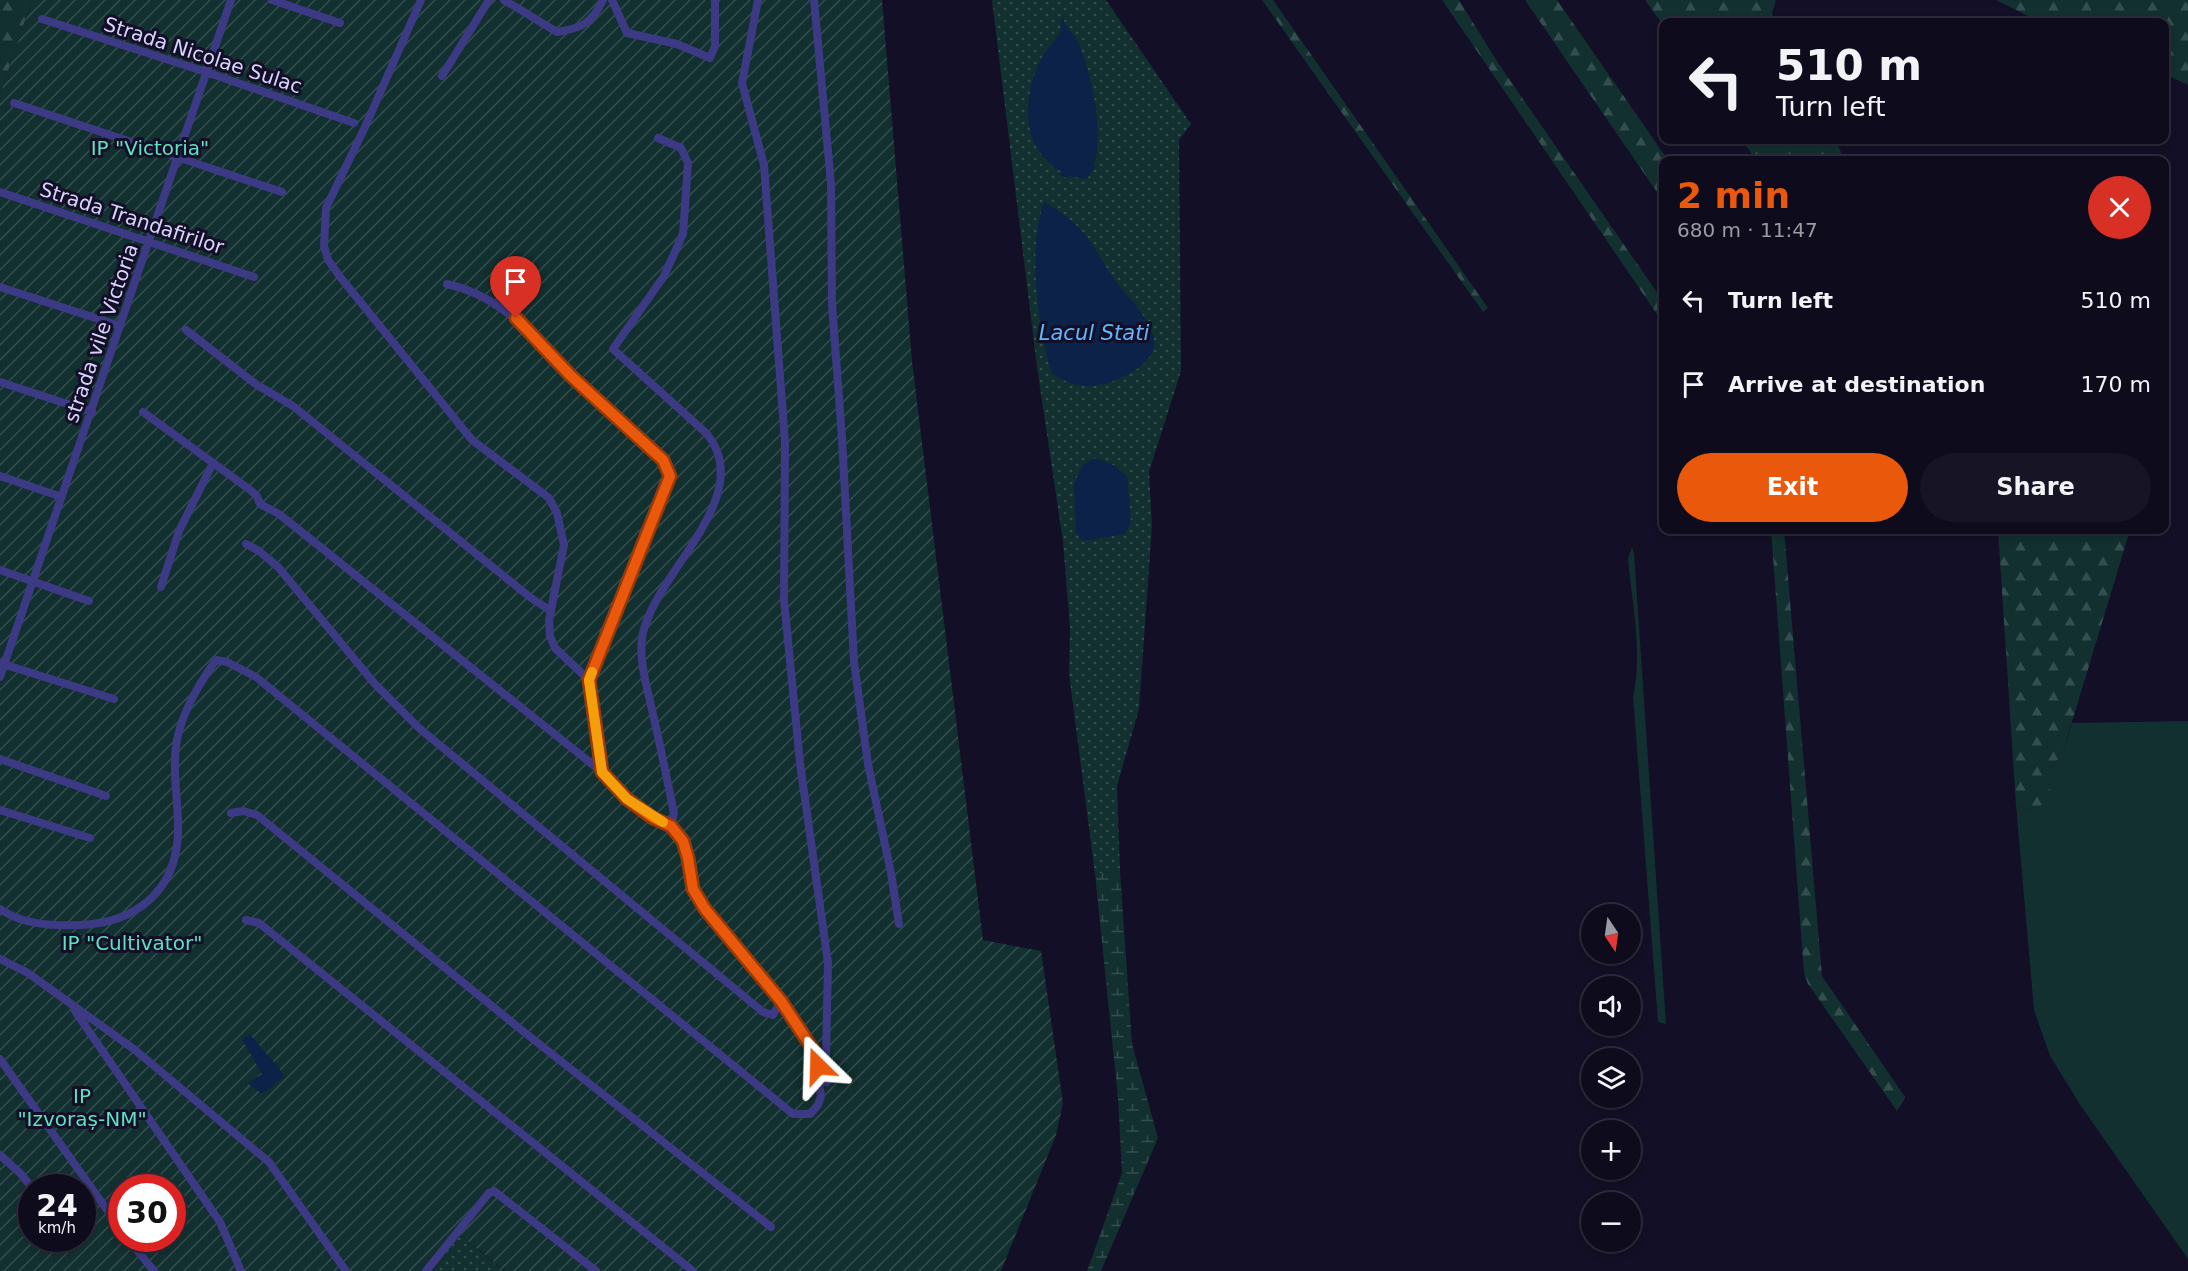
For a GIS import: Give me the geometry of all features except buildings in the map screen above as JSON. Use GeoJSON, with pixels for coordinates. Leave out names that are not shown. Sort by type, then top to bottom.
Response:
{"type":"FeatureCollection","features":[{"type":"Feature","properties":{"kind":"street","name":"strada vile Victoria"},"geometry":{"type":"LineString","coordinates":[[0,677],[2,663],[92,412],[231,0]]}},
{"type":"Feature","properties":{"kind":"street"},"geometry":{"type":"LineString","coordinates":[[272,0],[340,23]]}},
{"type":"Feature","properties":{"kind":"street"},"geometry":{"type":"LineString","coordinates":[[421,0],[365,127],[326,208],[324,246],[328,261],[472,440],[549,498],[556,513],[564,545],[551,611],[550,636],[555,648],[589,680]]}},
{"type":"Feature","properties":{"kind":"street"},"geometry":{"type":"LineString","coordinates":[[441,76],[489,0]]}},
{"type":"Feature","properties":{"kind":"street"},"geometry":{"type":"LineString","coordinates":[[504,0],[556,32],[581,28],[596,14],[603,0]]}},
{"type":"Feature","properties":{"kind":"street"},"geometry":{"type":"LineString","coordinates":[[612,0],[627,33],[677,44],[710,58],[715,46],[715,0]]}},
{"type":"Feature","properties":{"kind":"street"},"geometry":{"type":"LineString","coordinates":[[758,0],[742,83],[764,165],[784,432],[784,600],[800,763],[828,963],[826,1051],[830,1079],[827,1082],[820,1081]]}},
{"type":"Feature","properties":{"kind":"street"},"geometry":{"type":"LineString","coordinates":[[814,0],[831,184],[831,304],[842,438],[854,662],[868,764],[891,873],[899,924]]}},
{"type":"Feature","properties":{"kind":"street","name":"Strada Nicolae Sulac"},"geometry":{"type":"LineString","coordinates":[[42,19],[354,123]]}},
{"type":"Feature","properties":{"kind":"street"},"geometry":{"type":"LineString","coordinates":[[14,103],[282,192]]}},
{"type":"Feature","properties":{"kind":"street"},"geometry":{"type":"LineString","coordinates":[[658,138],[681,148],[688,163],[683,234],[664,276],[613,349],[706,433],[716,444],[722,465],[720,483],[706,523],[650,613],[642,637],[643,668],[674,813],[671,826]]}},
{"type":"Feature","properties":{"kind":"street","name":"Strada Trandafirilor"},"geometry":{"type":"LineString","coordinates":[[0,192],[254,277]]}},
{"type":"Feature","properties":{"kind":"street"},"geometry":{"type":"LineString","coordinates":[[447,284],[490,299],[516,318],[570,375],[663,460],[670,476],[589,680],[602,772]]}},
{"type":"Feature","properties":{"kind":"street"},"geometry":{"type":"LineString","coordinates":[[0,287],[120,326]]}},
{"type":"Feature","properties":{"kind":"street"},"geometry":{"type":"LineString","coordinates":[[186,330],[257,385],[293,406],[531,598],[551,611]]}},
{"type":"Feature","properties":{"kind":"street"},"geometry":{"type":"LineString","coordinates":[[0,382],[92,412]]}},
{"type":"Feature","properties":{"kind":"street"},"geometry":{"type":"LineString","coordinates":[[0,909],[29,922],[58,926],[99,924],[140,909],[157,893],[168,877],[176,852],[178,834],[173,765],[183,716],[216,660],[226,662],[256,677],[793,1114],[810,1114],[818,1105],[820,1081],[814,1051],[781,1001],[705,909],[693,889],[683,841],[671,826],[653,818],[627,799],[602,772],[279,514],[260,504],[257,496],[143,412]]}},
{"type":"Feature","properties":{"kind":"street"},"geometry":{"type":"LineString","coordinates":[[161,587],[179,531],[213,463]]}},
{"type":"Feature","properties":{"kind":"street"},"geometry":{"type":"LineString","coordinates":[[0,476],[62,497]]}},
{"type":"Feature","properties":{"kind":"street"},"geometry":{"type":"LineString","coordinates":[[246,544],[259,550],[278,567],[375,684],[418,728],[763,1012],[773,1015],[781,1001]]}},
{"type":"Feature","properties":{"kind":"street"},"geometry":{"type":"LineString","coordinates":[[0,570],[89,601]]}},
{"type":"Feature","properties":{"kind":"street"},"geometry":{"type":"LineString","coordinates":[[2,663],[114,699]]}},
{"type":"Feature","properties":{"kind":"street"},"geometry":{"type":"LineString","coordinates":[[0,759],[106,796]]}},
{"type":"Feature","properties":{"kind":"street"},"geometry":{"type":"LineString","coordinates":[[0,810],[90,838]]}},
{"type":"Feature","properties":{"kind":"street"},"geometry":{"type":"LineString","coordinates":[[231,813],[243,811],[257,815],[519,1028],[771,1227]]}},
{"type":"Feature","properties":{"kind":"street"},"geometry":{"type":"LineString","coordinates":[[246,920],[259,923],[693,1271]]}},
{"type":"Feature","properties":{"kind":"street"},"geometry":{"type":"LineString","coordinates":[[0,959],[28,973],[135,1050],[269,1162],[346,1271]]}},
{"type":"Feature","properties":{"kind":"street"},"geometry":{"type":"LineString","coordinates":[[72,1006],[220,1222],[241,1271]]}},
{"type":"Feature","properties":{"kind":"street"},"geometry":{"type":"LineString","coordinates":[[0,1059],[108,1211]]}},
{"type":"Feature","properties":{"kind":"street"},"geometry":{"type":"LineString","coordinates":[[0,1155],[18,1174]]}},
{"type":"Feature","properties":{"kind":"street"},"geometry":{"type":"LineString","coordinates":[[426,1271],[489,1193],[494,1191],[596,1271]]}},
{"type":"Feature","properties":{"kind":"street"},"geometry":{"type":"LineString","coordinates":[[139,1252],[154,1271]]}},
{"type":"Feature","properties":{"kind":"green space"},"geometry":{"type":"Polygon","coordinates":[[[0,0],[32,0],[0,95],[0,0]]]}},
{"type":"Feature","properties":{"kind":"green space"},"geometry":{"type":"Polygon","coordinates":[[[32,0],[882,0],[912,361],[983,940],[1041,951],[1063,1103],[1056,1135],[1001,1271],[505,1271],[459,1234],[433,1271],[0,1271],[0,95],[32,0]]]}},
{"type":"Feature","properties":{"kind":"green space"},"geometry":{"type":"Polygon","coordinates":[[[992,0],[1106,0],[1191,124],[1179,140],[1181,371],[1149,472],[1152,526],[1139,709],[1117,786],[1120,871],[1095,874],[1069,674],[1070,628],[1063,542],[1037,367],[992,0]]]}},
{"type":"Feature","properties":{"kind":"green space"},"geometry":{"type":"Polygon","coordinates":[[[1262,0],[1273,0],[1488,308],[1483,312],[1262,0]]]}},
{"type":"Feature","properties":{"kind":"green space"},"geometry":{"type":"Polygon","coordinates":[[[1442,0],[1459,0],[1500,66],[1659,295],[1659,317],[1442,0]]]}},
{"type":"Feature","properties":{"kind":"green space"},"geometry":{"type":"Polygon","coordinates":[[[1525,0],[1557,0],[1665,156],[1659,156],[1659,195],[1525,0]]]}},
{"type":"Feature","properties":{"kind":"green space"},"geometry":{"type":"Polygon","coordinates":[[[1645,0],[1776,0],[1772,13],[1774,18],[1659,19],[1645,0]]]}},
{"type":"Feature","properties":{"kind":"green space"},"geometry":{"type":"Polygon","coordinates":[[[1996,0],[2188,0],[2188,85],[2169,76],[2169,18],[2032,18],[1996,0]]]}},
{"type":"Feature","properties":{"kind":"green space"},"geometry":{"type":"Polygon","coordinates":[[[1745,144],[1838,144],[1842,156],[1753,156],[1745,144]]]}},
{"type":"Feature","properties":{"kind":"green space"},"geometry":{"type":"Polygon","coordinates":[[[1771,534],[1784,534],[1822,976],[1905,1097],[1897,1111],[1808,984],[1804,973],[1771,534]]]}},
{"type":"Feature","properties":{"kind":"green space"},"geometry":{"type":"Polygon","coordinates":[[[1998,534],[2129,534],[2062,755],[2049,769],[2050,794],[2036,812],[2016,805],[1998,534]]]}},
{"type":"Feature","properties":{"kind":"green space"},"geometry":{"type":"Polygon","coordinates":[[[1632,547],[1666,1024],[1658,1022],[1633,697],[1637,646],[1628,559],[1632,547]]]}},
{"type":"Feature","properties":{"kind":"green space"},"geometry":{"type":"Polygon","coordinates":[[[2188,721],[2188,1259],[2081,1106],[2050,1056],[2034,1010],[2016,805],[2036,812],[2049,769],[2062,755],[2072,723],[2188,721]]]}},
{"type":"Feature","properties":{"kind":"green space"},"geometry":{"type":"Polygon","coordinates":[[[1120,871],[1132,1044],[1158,1138],[1101,1271],[1087,1271],[1122,1173],[1118,1098],[1095,874],[1120,871]]]}},
{"type":"Feature","properties":{"kind":"green space"},"geometry":{"type":"Polygon","coordinates":[[[459,1234],[503,1270],[505,1271],[433,1271],[459,1234]]]}},
{"type":"Feature","properties":{"kind":"water"},"geometry":{"type":"Polygon","coordinates":[[[1063,17],[1079,45],[1095,102],[1096,161],[1093,161],[1095,167],[1087,179],[1069,176],[1066,178],[1060,175],[1062,172],[1048,162],[1038,149],[1028,120],[1028,104],[1035,72],[1042,57],[1059,34],[1063,17]]]}},
{"type":"Feature","properties":{"kind":"water","name":"Lacul Stati"},"geometry":{"type":"Polygon","coordinates":[[[1044,202],[1073,222],[1082,232],[1114,279],[1143,314],[1151,330],[1154,349],[1149,358],[1121,378],[1099,385],[1080,386],[1052,373],[1042,333],[1036,287],[1036,241],[1044,202]]]}},
{"type":"Feature","properties":{"kind":"water"},"geometry":{"type":"Polygon","coordinates":[[[1096,458],[1113,465],[1127,476],[1131,522],[1125,534],[1083,541],[1076,533],[1074,483],[1083,465],[1096,458]]]}},
{"type":"Feature","properties":{"kind":"water"},"geometry":{"type":"Polygon","coordinates":[[[250,1035],[284,1077],[262,1094],[248,1083],[262,1074],[243,1041],[244,1037],[250,1035]]]}},
{"type":"Feature","properties":{"kind":"slow traffic"},"geometry":{"type":"LineString","coordinates":[[592,672],[589,680],[602,772],[627,799],[653,818],[663,822]]}},
{"type":"Feature","properties":{"kind":"route"},"geometry":{"type":"LineString","coordinates":[[516,318],[570,375],[663,460],[670,476],[666,491],[589,680],[602,772],[627,799],[653,818],[671,826],[683,841],[693,889],[705,909],[781,1001],[814,1051],[818,1066]]}},
{"type":"Feature","properties":{"kind":"park label","name":"IP \"Victoria\""},"geometry":{"type":"Point","coordinates":[150,148]}},
{"type":"Feature","properties":{"kind":"park label","name":"IP \"Cultivator\""},"geometry":{"type":"Point","coordinates":[132,943]}},
{"type":"Feature","properties":{"kind":"park label","name":"IP \"Izvoraș-NM\""},"geometry":{"type":"Point","coordinates":[82,1108]}}]}
